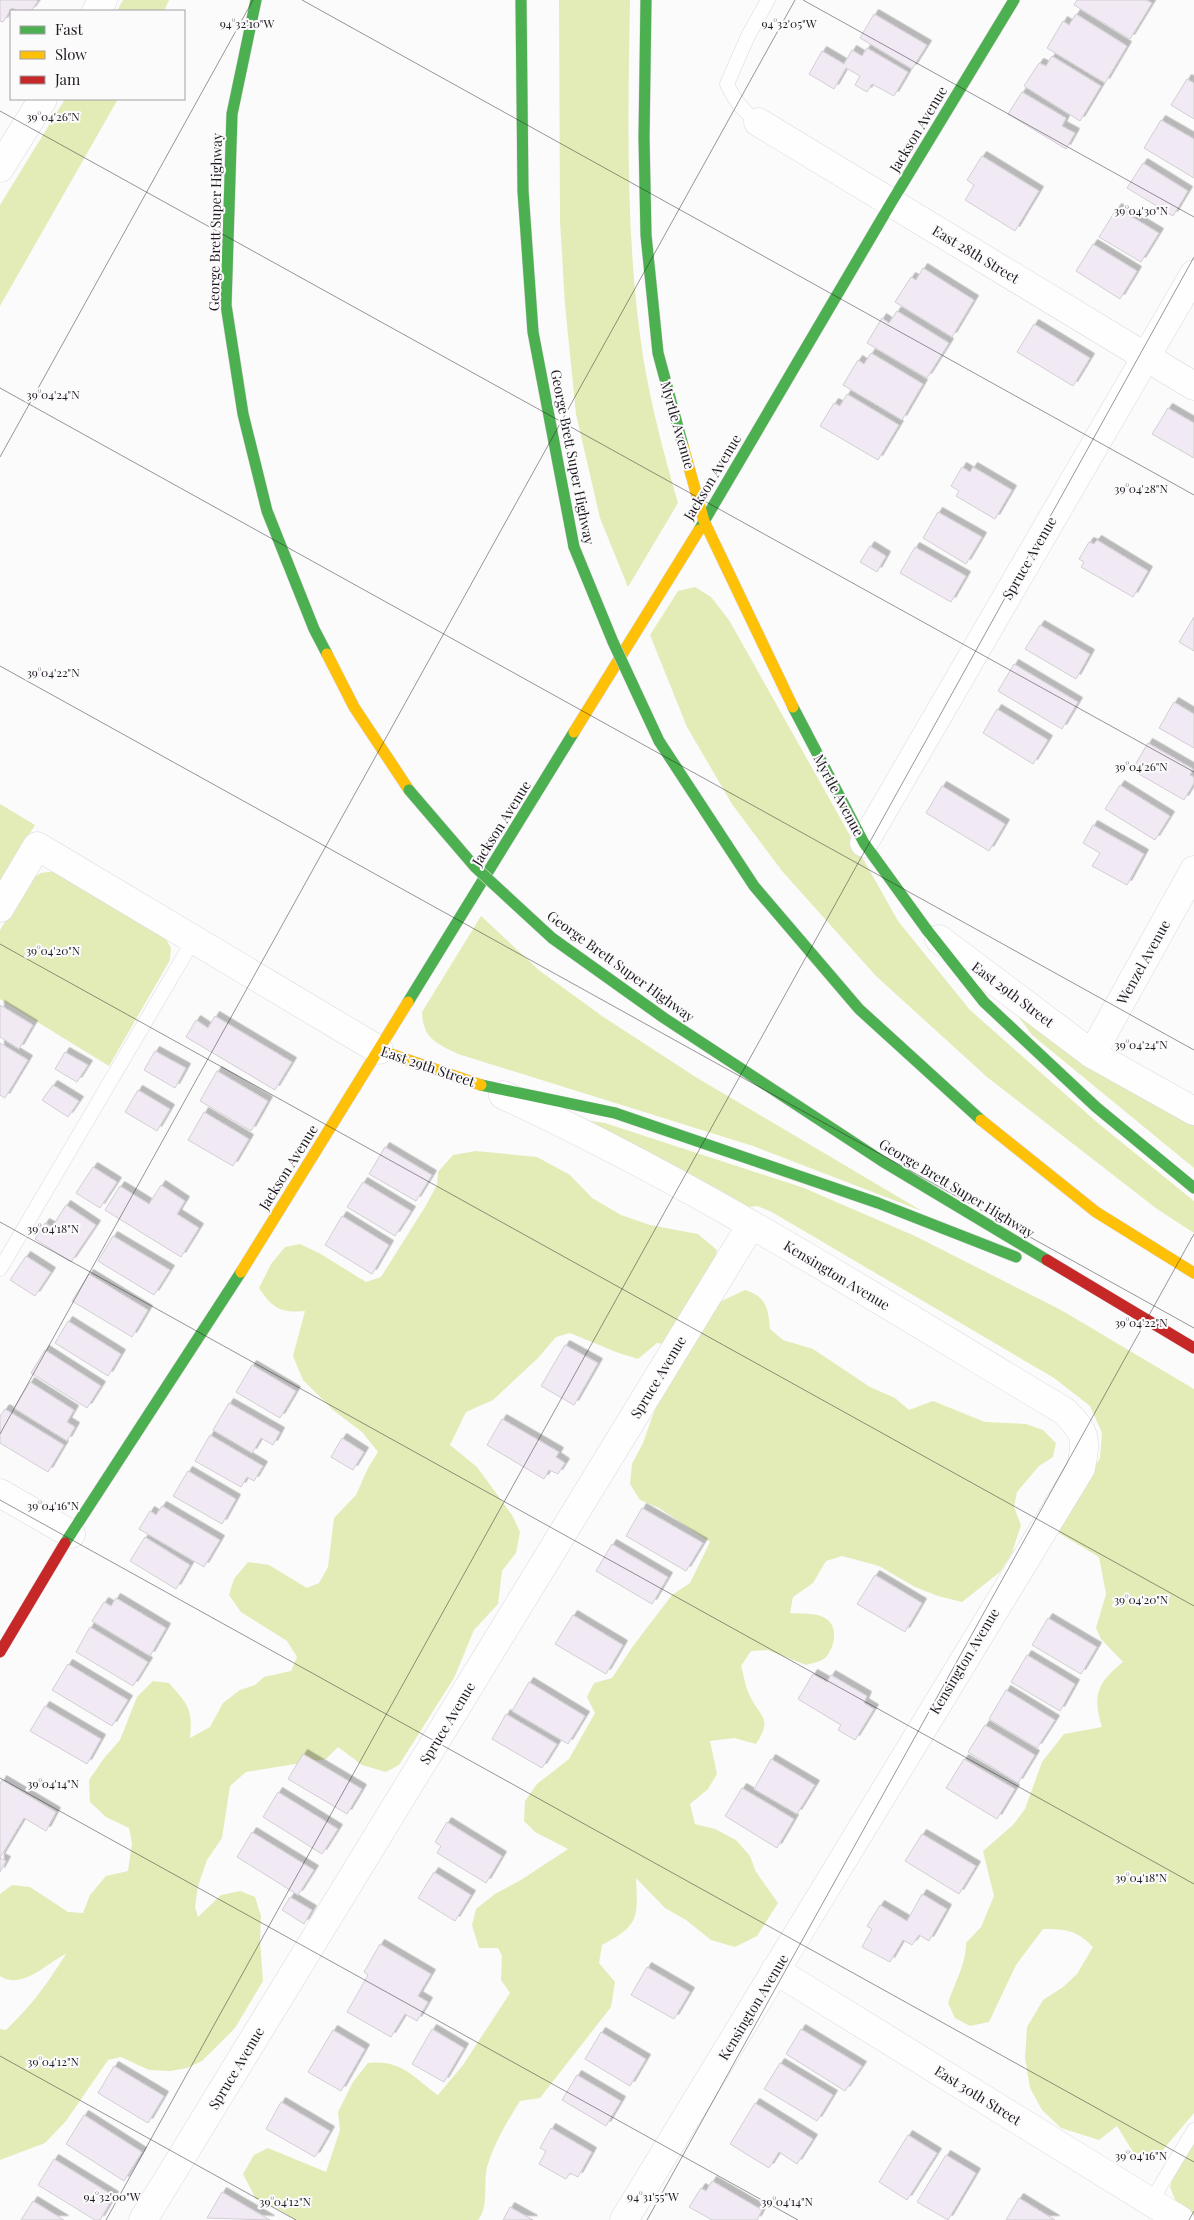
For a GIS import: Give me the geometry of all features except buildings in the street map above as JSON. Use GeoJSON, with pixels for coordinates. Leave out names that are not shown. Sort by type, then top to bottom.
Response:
{"type":"FeatureCollection","features":[{"type":"Feature","properties":{"kind":"main road","name":"George Brett Super Highway"},"geometry":{"type":"LineString","coordinates":[[256,0],[232,114],[226,305],[243,414],[267,511],[314,629],[354,707],[409,790],[475,868],[552,938],[664,1018],[882,1161],[1194,1348]]}},
{"type":"Feature","properties":{"kind":"main road","name":"George Brett Super Highway"},"geometry":{"type":"LineString","coordinates":[[522,0],[523,191],[533,332],[574,547],[613,642],[659,740],[754,886],[859,1009],[989,1128],[1096,1212],[1194,1273]]}},
{"type":"Feature","properties":{"kind":"main road","name":"Myrtle Avenue"},"geometry":{"type":"LineString","coordinates":[[646,0],[644,138],[646,226],[658,353],[704,521],[777,677],[864,843]]}},
{"type":"Feature","properties":{"kind":"main road","name":"Jackson Avenue"},"geometry":{"type":"LineString","coordinates":[[0,1652],[71,1534],[221,1305],[704,521],[891,203],[1014,0]]}},
{"type":"Feature","properties":{"kind":"main road","name":"East 29th Street"},"geometry":{"type":"LineString","coordinates":[[864,843],[927,930]]}},
{"type":"Feature","properties":{"kind":"main road"},"geometry":{"type":"LineString","coordinates":[[927,930],[984,1002],[1096,1107],[1194,1188]]}},
{"type":"Feature","properties":{"kind":"main road","name":"East 29th Street"},"geometry":{"type":"LineString","coordinates":[[379,1050],[480,1085]]}},
{"type":"Feature","properties":{"kind":"main road"},"geometry":{"type":"LineString","coordinates":[[480,1085],[615,1113],[878,1203],[1089,1285]]}},
{"type":"Feature","properties":{"kind":"street"},"geometry":{"type":"LineString","coordinates":[[0,167],[41,100]]}},
{"type":"Feature","properties":{"kind":"street","name":"East 28th Street"},"geometry":{"type":"LineString","coordinates":[[758,122],[1194,386]]}},
{"type":"Feature","properties":{"kind":"street","name":"Spruce Avenue"},"geometry":{"type":"LineString","coordinates":[[864,843],[1194,274]]}},
{"type":"Feature","properties":{"kind":"street","name":"East 29th Street"},"geometry":{"type":"LineString","coordinates":[[0,908],[37,846],[379,1050]]}},
{"type":"Feature","properties":{"kind":"street","name":"Wenzel Avenue"},"geometry":{"type":"LineString","coordinates":[[1092,1054],[1194,870]]}},
{"type":"Feature","properties":{"kind":"street","name":"East 29th Street"},"geometry":{"type":"LineString","coordinates":[[927,930],[1092,1054],[1194,1110]]}},
{"type":"Feature","properties":{"kind":"street","name":"East 29th Street"},"geometry":{"type":"LineString","coordinates":[[480,1085],[557,1120],[751,1225]]}},
{"type":"Feature","properties":{"kind":"street","name":"Spruce Avenue"},"geometry":{"type":"LineString","coordinates":[[143,2220],[751,1225]]}},
{"type":"Feature","properties":{"kind":"street","name":"Kensington Avenue"},"geometry":{"type":"LineString","coordinates":[[624,2220],[1081,1468],[1086,1444],[1080,1428],[1064,1411],[751,1225]]}},
{"type":"Feature","properties":{"kind":"street"},"geometry":{"type":"LineString","coordinates":[[0,1493],[71,1534]]}},
{"type":"Feature","properties":{"kind":"street","name":"East 30th Street"},"geometry":{"type":"LineString","coordinates":[[776,1970],[1144,2211],[1180,2220]]}},
{"type":"Feature","properties":{"kind":"lane"},"geometry":{"type":"LineString","coordinates":[[758,122],[745,113],[735,101],[727,84],[748,36],[768,0]]}},
{"type":"Feature","properties":{"kind":"lane"},"geometry":{"type":"LineString","coordinates":[[0,1269],[194,939]]}},
{"type":"Feature","properties":{"kind":"lane"},"geometry":{"type":"LineString","coordinates":[[1144,2211],[1194,2130]]}},
{"type":"Feature","properties":{"kind":"green space"},"geometry":{"type":"Polygon","coordinates":[[[123,0],[169,0],[164,10],[118,10],[123,0]]]}},
{"type":"Feature","properties":{"kind":"green space"},"geometry":{"type":"Polygon","coordinates":[[[559,0],[630,0],[630,223],[637,312],[650,393],[678,503],[628,587],[600,518],[576,414],[565,305],[560,221],[559,0]]]}},
{"type":"Feature","properties":{"kind":"green space"},"geometry":{"type":"Polygon","coordinates":[[[64,100],[117,100],[0,306],[0,205],[64,100]]]}},
{"type":"Feature","properties":{"kind":"green space"},"geometry":{"type":"Polygon","coordinates":[[[695,587],[711,597],[729,620],[898,921],[970,1010],[1099,1124],[1194,1201],[1194,1233],[1157,1209],[987,1077],[876,976],[782,871],[732,804],[687,727],[650,635],[678,591],[695,587]]]}},
{"type":"Feature","properties":{"kind":"green space"},"geometry":{"type":"Polygon","coordinates":[[[0,804],[35,825],[0,882],[0,804]]]}},
{"type":"Feature","properties":{"kind":"green space"},"geometry":{"type":"Polygon","coordinates":[[[56,871],[163,934],[171,948],[170,960],[109,1066],[0,999],[0,930],[30,880],[41,873],[56,871]]]}},
{"type":"Feature","properties":{"kind":"green space"},"geometry":{"type":"Polygon","coordinates":[[[481,916],[540,971],[602,1016],[694,1076],[922,1211],[753,1146],[458,1054],[437,1043],[425,1028],[422,1012],[481,916]]]}},
{"type":"Feature","properties":{"kind":"green space"},"geometry":{"type":"Polygon","coordinates":[[[1010,1005],[1067,1053],[1194,1125],[1194,1168],[1032,1035],[1010,1005]]]}},
{"type":"Feature","properties":{"kind":"green space"},"geometry":{"type":"Polygon","coordinates":[[[571,1118],[605,1123],[804,1188],[915,1236],[1061,1310],[1194,1389],[1194,2113],[1156,2158],[1133,2152],[1117,2126],[1099,2140],[1061,2128],[1042,2110],[1030,2088],[1025,2058],[1027,2027],[1043,2000],[1063,1987],[1077,1974],[1093,1947],[1082,1937],[1064,1930],[1043,1929],[1016,1965],[989,2022],[970,2026],[955,2018],[948,2003],[962,1965],[966,1943],[981,1927],[994,1896],[983,1851],[1013,1825],[1025,1809],[1042,1762],[1064,1734],[1102,1727],[1097,1706],[1099,1690],[1107,1677],[1123,1662],[1101,1639],[1096,1628],[1106,1594],[1099,1557],[1057,1532],[1100,1458],[1102,1433],[1090,1406],[1054,1378],[770,1211],[757,1206],[742,1208],[571,1118]]]}},
{"type":"Feature","properties":{"kind":"green space"},"geometry":{"type":"Polygon","coordinates":[[[476,1151],[537,1157],[570,1175],[592,1198],[621,1215],[650,1225],[698,1234],[717,1250],[713,1268],[711,1306],[745,1290],[758,1296],[767,1309],[770,1329],[783,1340],[813,1349],[870,1387],[895,1398],[909,1410],[933,1401],[985,1422],[1026,1424],[1043,1430],[1056,1443],[1053,1457],[1039,1466],[1017,1492],[1014,1507],[1021,1525],[1012,1553],[1000,1572],[962,1602],[938,1596],[915,1587],[879,1566],[842,1556],[826,1561],[813,1583],[793,1597],[790,1613],[821,1616],[832,1625],[834,1640],[831,1650],[823,1659],[806,1665],[767,1650],[751,1651],[741,1666],[748,1691],[763,1718],[764,1728],[756,1744],[734,1738],[710,1741],[717,1774],[708,1789],[690,1804],[695,1824],[715,1829],[736,1840],[750,1856],[756,1872],[778,1903],[757,1936],[735,1947],[711,1940],[686,1920],[665,1908],[636,1878],[637,1903],[634,1919],[623,1932],[602,1945],[599,1963],[615,1982],[611,2007],[540,2098],[520,2101],[515,2108],[498,2139],[488,2164],[484,2208],[478,2220],[296,2220],[256,2199],[243,2174],[254,2155],[268,2148],[326,2172],[340,2130],[338,2112],[353,2082],[368,2063],[390,2064],[399,2067],[438,2095],[463,2065],[510,1993],[501,1980],[502,1956],[498,1948],[479,1948],[472,1925],[476,1909],[495,1894],[521,1880],[568,1849],[535,1832],[524,1821],[525,1801],[537,1784],[569,1759],[595,1713],[587,1697],[594,1683],[612,1678],[633,1646],[672,1595],[690,1583],[710,1542],[659,1508],[640,1500],[630,1484],[632,1464],[643,1443],[661,1392],[687,1347],[657,1343],[638,1359],[570,1333],[556,1337],[538,1358],[493,1400],[466,1412],[450,1445],[477,1467],[512,1515],[520,1532],[516,1553],[502,1571],[498,1604],[474,1630],[454,1678],[399,1765],[386,1772],[362,1765],[338,1747],[326,1759],[246,1772],[230,1786],[222,1838],[207,1860],[198,1886],[195,1907],[198,1917],[221,1895],[240,1891],[255,1897],[261,1916],[260,1940],[263,1981],[235,2028],[202,2061],[187,2068],[170,2071],[149,2070],[121,2057],[108,2060],[66,2121],[45,2143],[0,2160],[0,2029],[6,2030],[24,2012],[46,1985],[66,1954],[26,1978],[8,1980],[0,1976],[0,1894],[12,1885],[30,1887],[68,1912],[83,1913],[90,1895],[106,1876],[128,1871],[132,1843],[129,1828],[106,1817],[90,1802],[89,1780],[120,1740],[137,1697],[153,1681],[169,1683],[185,1702],[190,1713],[190,1738],[210,1727],[223,1703],[240,1690],[255,1685],[264,1677],[291,1671],[297,1657],[287,1641],[241,1612],[229,1595],[234,1579],[248,1562],[269,1565],[307,1588],[319,1583],[328,1567],[334,1518],[356,1495],[368,1468],[378,1452],[362,1432],[333,1410],[303,1380],[293,1356],[305,1311],[290,1311],[278,1308],[269,1301],[259,1288],[271,1264],[285,1247],[300,1244],[319,1253],[366,1282],[381,1277],[437,1185],[438,1172],[453,1155],[476,1151]]]}},
{"type":"Feature","properties":{"kind":"green space"},"geometry":{"type":"Polygon","coordinates":[[[1194,2142],[1194,2217],[1176,2202],[1170,2187],[1173,2178],[1194,2142]]]}},
{"type":"Feature","properties":{"kind":"traffic: fast"},"geometry":{"type":"LineString","coordinates":[[256,0],[232,114],[226,305],[243,414],[267,511],[314,629],[327,654]]}},
{"type":"Feature","properties":{"kind":"traffic: fast"},"geometry":{"type":"LineString","coordinates":[[521,0],[523,191],[533,332],[574,547]]}},
{"type":"Feature","properties":{"kind":"traffic: fast"},"geometry":{"type":"LineString","coordinates":[[646,0],[644,138],[646,235],[658,353],[683,446]]}},
{"type":"Feature","properties":{"kind":"traffic: fast"},"geometry":{"type":"LineString","coordinates":[[699,530],[891,203],[1014,0]]}},
{"type":"Feature","properties":{"kind":"traffic: fast"},"geometry":{"type":"LineString","coordinates":[[574,547],[613,642],[659,741]]}},
{"type":"Feature","properties":{"kind":"traffic: fast"},"geometry":{"type":"LineString","coordinates":[[793,707],[864,843],[927,930]]}},
{"type":"Feature","properties":{"kind":"traffic: fast"},"geometry":{"type":"LineString","coordinates":[[408,1002],[574,732]]}},
{"type":"Feature","properties":{"kind":"traffic: fast"},"geometry":{"type":"LineString","coordinates":[[659,741],[754,886],[859,1009],[981,1120]]}},
{"type":"Feature","properties":{"kind":"traffic: fast"},"geometry":{"type":"LineString","coordinates":[[409,790],[475,867],[552,938]]}},
{"type":"Feature","properties":{"kind":"traffic: fast"},"geometry":{"type":"LineString","coordinates":[[927,930],[984,1002],[1096,1107],[1194,1188]]}},
{"type":"Feature","properties":{"kind":"traffic: fast"},"geometry":{"type":"LineString","coordinates":[[552,938],[664,1018],[882,1161],[1047,1260]]}},
{"type":"Feature","properties":{"kind":"traffic: fast"},"geometry":{"type":"LineString","coordinates":[[481,1085],[615,1113],[878,1203],[1016,1257]]}},
{"type":"Feature","properties":{"kind":"traffic: fast"},"geometry":{"type":"LineString","coordinates":[[65,1543],[241,1272]]}},
{"type":"Feature","properties":{"kind":"traffic: slow"},"geometry":{"type":"LineString","coordinates":[[683,446],[704,521],[793,707]]}},
{"type":"Feature","properties":{"kind":"traffic: slow"},"geometry":{"type":"LineString","coordinates":[[574,732],[699,530]]}},
{"type":"Feature","properties":{"kind":"traffic: slow"},"geometry":{"type":"LineString","coordinates":[[327,654],[354,707],[409,790]]}},
{"type":"Feature","properties":{"kind":"traffic: slow"},"geometry":{"type":"LineString","coordinates":[[241,1272],[408,1002]]}},
{"type":"Feature","properties":{"kind":"traffic: slow"},"geometry":{"type":"LineString","coordinates":[[379,1050],[481,1085]]}},
{"type":"Feature","properties":{"kind":"traffic: slow"},"geometry":{"type":"LineString","coordinates":[[981,1120],[1096,1212],[1194,1273]]}},
{"type":"Feature","properties":{"kind":"traffic: jam"},"geometry":{"type":"LineString","coordinates":[[1047,1260],[1194,1348]]}},
{"type":"Feature","properties":{"kind":"traffic: jam"},"geometry":{"type":"LineString","coordinates":[[0,1652],[65,1543]]}}]}
